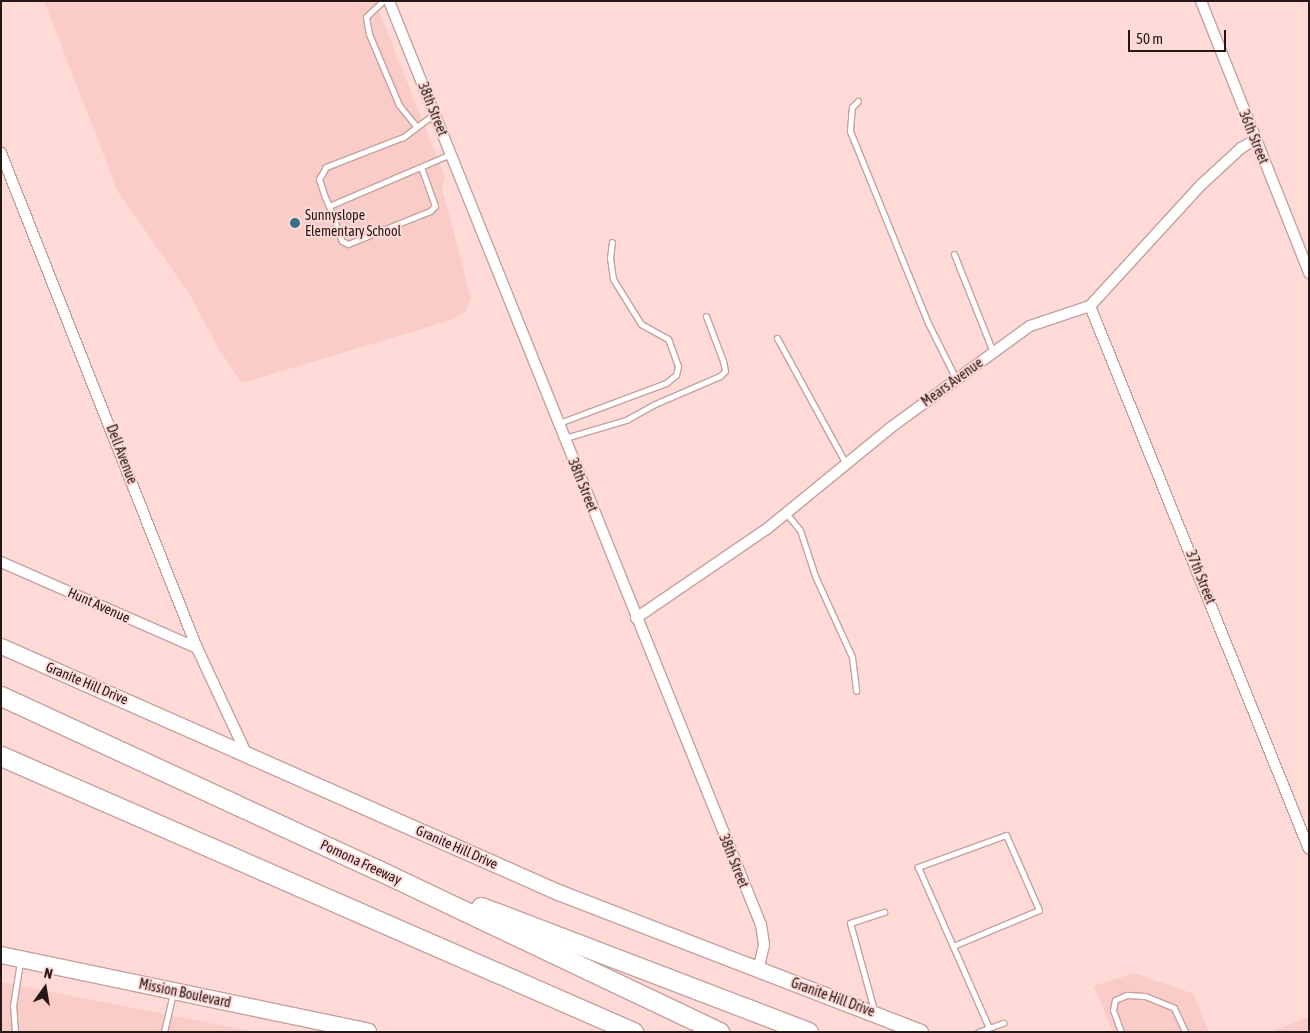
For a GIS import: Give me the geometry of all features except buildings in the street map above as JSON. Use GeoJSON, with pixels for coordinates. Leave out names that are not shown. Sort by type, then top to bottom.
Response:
{"type":"FeatureCollection","features":[{"type":"Feature","properties":{"kind":"highway","name":"Pomona Freeway"},"geometry":{"type":"LineString","coordinates":[[1,696],[376,869],[719,1032]]}},
{"type":"Feature","properties":{"kind":"highway"},"geometry":{"type":"LineString","coordinates":[[1,756],[633,1032]]}},
{"type":"Feature","properties":{"kind":"highway"},"geometry":{"type":"LineString","coordinates":[[376,869],[585,944],[808,1032]]}},
{"type":"Feature","properties":{"kind":"main road","name":"Mission Boulevard"},"geometry":{"type":"LineString","coordinates":[[1,955],[368,1032]]}},
{"type":"Feature","properties":{"kind":"street","name":"38th Street"},"geometry":{"type":"LineString","coordinates":[[389,1],[761,925],[764,945],[758,970]]}},
{"type":"Feature","properties":{"kind":"street","name":"36th Street"},"geometry":{"type":"LineString","coordinates":[[1201,1],[1309,273]]}},
{"type":"Feature","properties":{"kind":"street","name":"Mears Avenue"},"geometry":{"type":"LineString","coordinates":[[636,618],[737,551],[846,464],[1030,326],[1090,306],[1201,185],[1241,148],[1255,140]]}},
{"type":"Feature","properties":{"kind":"street","name":"Dell Avenue"},"geometry":{"type":"LineString","coordinates":[[1,153],[197,648],[246,753]]}},
{"type":"Feature","properties":{"kind":"street","name":"37th Street"},"geometry":{"type":"LineString","coordinates":[[1090,306],[1309,849]]}},
{"type":"Feature","properties":{"kind":"street","name":"Hunt Avenue"},"geometry":{"type":"LineString","coordinates":[[1,562],[197,648]]}},
{"type":"Feature","properties":{"kind":"street","name":"Granite Hill Drive"},"geometry":{"type":"LineString","coordinates":[[1,646],[558,892],[920,1032]]}},
{"type":"Feature","properties":{"kind":"lane"},"geometry":{"type":"LineString","coordinates":[[383,1],[366,16],[369,34],[399,105],[417,127]]}},
{"type":"Feature","properties":{"kind":"lane"},"geometry":{"type":"LineString","coordinates":[[858,101],[852,107],[850,131],[928,323],[956,380]]}},
{"type":"Feature","properties":{"kind":"lane"},"geometry":{"type":"LineString","coordinates":[[422,167],[434,206],[430,211],[348,244],[342,242],[319,179],[326,167],[403,136],[435,114]]}},
{"type":"Feature","properties":{"kind":"lane"},"geometry":{"type":"LineString","coordinates":[[329,206],[451,154]]}},
{"type":"Feature","properties":{"kind":"lane"},"geometry":{"type":"LineString","coordinates":[[559,423],[666,383],[676,375],[678,366],[668,339],[641,324],[613,279],[610,258],[612,242]]}},
{"type":"Feature","properties":{"kind":"lane"},"geometry":{"type":"LineString","coordinates":[[954,254],[993,352]]}},
{"type":"Feature","properties":{"kind":"lane"},"geometry":{"type":"LineString","coordinates":[[565,438],[626,420],[655,404],[720,376],[725,370],[723,361],[706,316]]}},
{"type":"Feature","properties":{"kind":"lane"},"geometry":{"type":"LineString","coordinates":[[776,338],[846,464]]}},
{"type":"Feature","properties":{"kind":"lane"},"geometry":{"type":"LineString","coordinates":[[786,513],[800,530],[815,576],[852,657],[856,691]]}},
{"type":"Feature","properties":{"kind":"lane"},"geometry":{"type":"LineString","coordinates":[[953,946],[1039,910],[1006,835],[918,867],[988,1026]]}},
{"type":"Feature","properties":{"kind":"lane"},"geometry":{"type":"LineString","coordinates":[[874,1013],[850,923],[884,912]]}},
{"type":"Feature","properties":{"kind":"lane"},"geometry":{"type":"LineString","coordinates":[[15,1032],[13,1006],[20,959]]}},
{"type":"Feature","properties":{"kind":"lane"},"geometry":{"type":"LineString","coordinates":[[164,1032],[174,991]]}},
{"type":"Feature","properties":{"kind":"lane"},"geometry":{"type":"LineString","coordinates":[[1122,1032],[1113,1010],[1115,1000],[1127,995],[1145,996],[1174,1008],[1185,1032]]}},
{"type":"Feature","properties":{"kind":"lane"},"geometry":{"type":"LineString","coordinates":[[978,1032],[988,1026],[1003,1022]]}},
{"type":"Feature","properties":{"kind":"shaded area","name":"Sunnyslope Elementary School"},"geometry":{"type":"Polygon","coordinates":[[[44,1],[375,1],[445,177],[442,188],[471,298],[466,311],[451,320],[242,383],[219,350],[190,295],[118,192],[44,1]]]}},
{"type":"Feature","properties":{"kind":"shaded area"},"geometry":{"type":"Polygon","coordinates":[[[1134,973],[1194,994],[1209,1032],[1113,1032],[1094,986],[1134,973]]]}},
{"type":"Feature","properties":{"kind":"shaded area"},"geometry":{"type":"Polygon","coordinates":[[[1,982],[52,992],[255,1032],[1,1032],[1,982]]]}},
{"type":"Feature","properties":{"kind":"shaded area"},"geometry":{"type":"Polygon","coordinates":[[[1309,1017],[1309,1032],[1271,1032],[1309,1017]]]}},
{"type":"Feature","properties":{"kind":"place","name":"Sunnyslope Elementary School"},"geometry":{"type":"Point","coordinates":[295,223]}}]}
